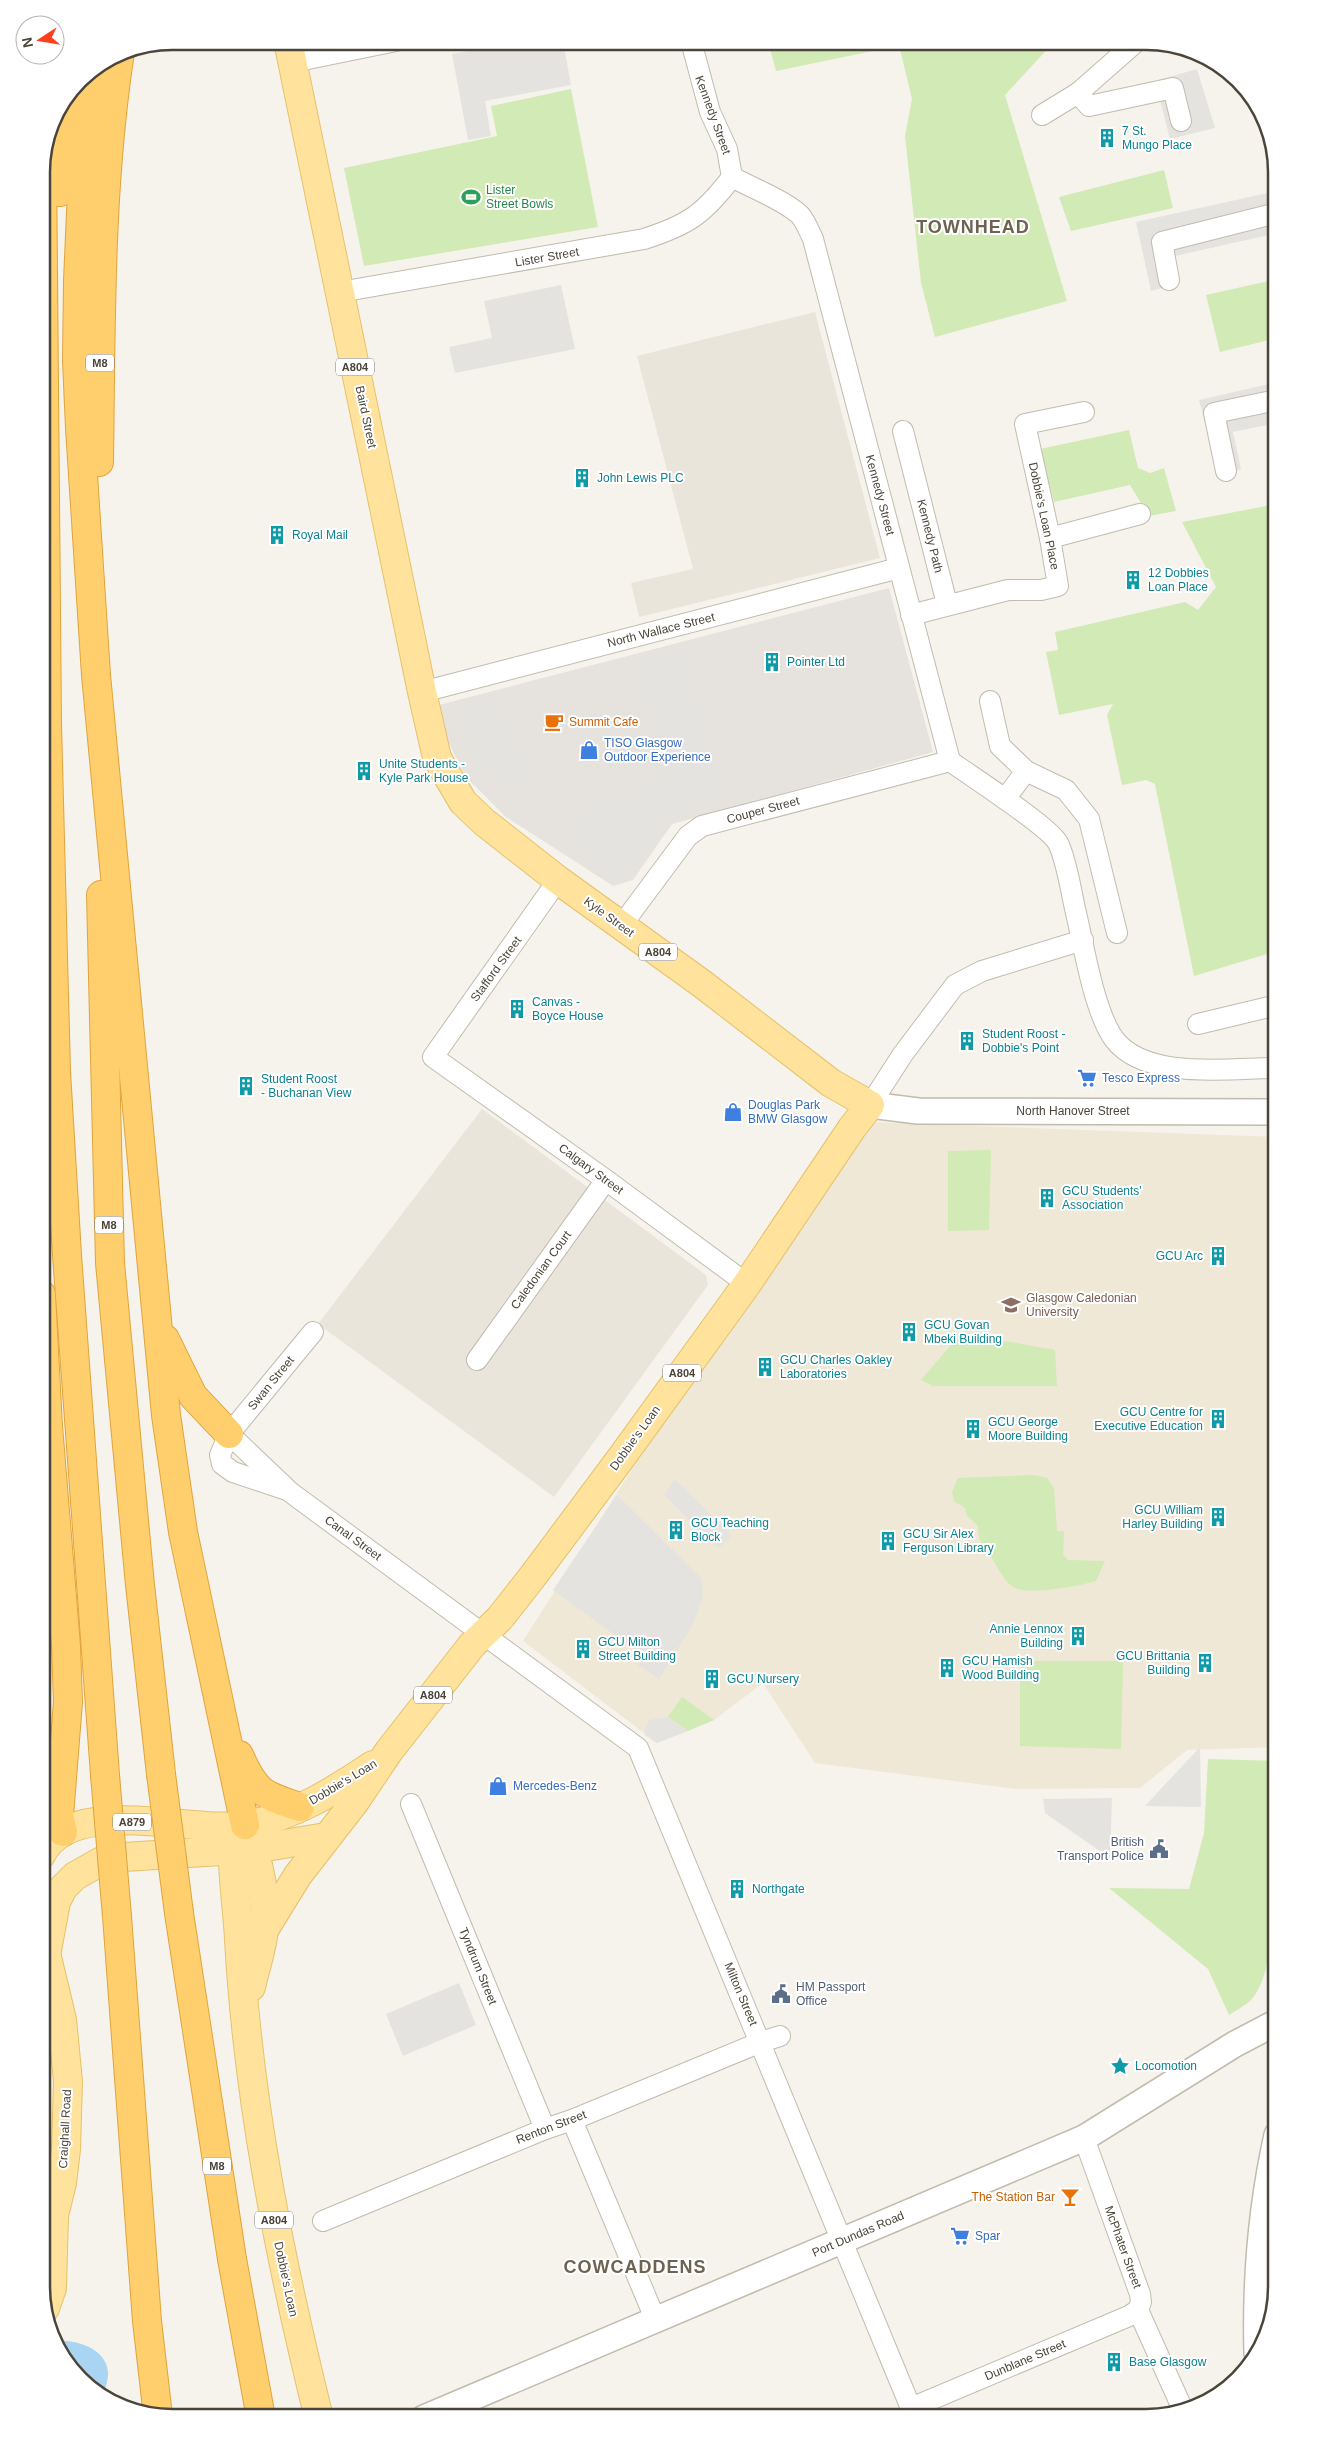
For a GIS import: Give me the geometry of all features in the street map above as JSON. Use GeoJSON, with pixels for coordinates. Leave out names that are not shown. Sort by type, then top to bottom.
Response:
{"type":"FeatureCollection","features":[{"type":"Feature","properties":{"kind":"highway","name":"M8"},"geometry":{"type":"LineString","coordinates":[[96,675],[105,204],[109,138],[119,62]]}},
{"type":"Feature","properties":{"kind":"highway","name":"M8"},"geometry":{"type":"LineString","coordinates":[[90,81],[83,167],[77,361],[96,675],[110,1263],[140,1585],[179,1914],[228,2240],[260,2409]]}},
{"type":"Feature","properties":{"kind":"highway"},"geometry":{"type":"LineString","coordinates":[[50,507],[62,120]]}},
{"type":"Feature","properties":{"kind":"highway"},"geometry":{"type":"LineString","coordinates":[[96,675],[156,1319],[175,1489],[224,1722],[241,1838]]}},
{"type":"Feature","properties":{"kind":"highway"},"geometry":{"type":"LineString","coordinates":[[50,840],[56,1072],[67,1254],[147,2321],[157,2408]]}},
{"type":"Feature","properties":{"kind":"highway"},"geometry":{"type":"LineString","coordinates":[[156,1319],[193,1396],[229,1434]]}},
{"type":"Feature","properties":{"kind":"highway"},"geometry":{"type":"LineString","coordinates":[[50,1450],[66,1646],[68,1702],[61,1824]]}},
{"type":"Feature","properties":{"kind":"highway"},"geometry":{"type":"LineString","coordinates":[[224,1722],[249,1779],[256,1788],[279,1801],[300,1808]]}},
{"type":"Feature","properties":{"kind":"main road","name":"Baird Street"},"geometry":{"type":"LineString","coordinates":[[290,52],[340,292],[432,690],[437,758],[454,789]]}},
{"type":"Feature","properties":{"kind":"main road","name":"Kyle Street"},"geometry":{"type":"LineString","coordinates":[[454,789],[463,802],[484,822],[558,880],[702,983],[832,1083],[870,1105]]}},
{"type":"Feature","properties":{"kind":"main road","name":"Dobbie's Loan"},"geometry":{"type":"LineString","coordinates":[[264,1930],[298,1875],[354,1803],[384,1758],[484,1634],[500,1618],[565,1534],[747,1284],[852,1128],[870,1105]]}},
{"type":"Feature","properties":{"kind":"main road","name":"Dobbie's Loan"},"geometry":{"type":"LineString","coordinates":[[241,1838],[264,1821],[300,1808],[340,1787],[384,1758]]}},
{"type":"Feature","properties":{"kind":"main road","name":"A879"},"geometry":{"type":"LineString","coordinates":[[50,1844],[61,1824],[101,1821],[241,1838],[326,1837]]}},
{"type":"Feature","properties":{"kind":"main road"},"geometry":{"type":"LineString","coordinates":[[61,1824],[69,1842],[85,1856],[107,1858]]}},
{"type":"Feature","properties":{"kind":"main road","name":"Dobbie's Loan"},"geometry":{"type":"LineString","coordinates":[[241,1838],[261,1888],[264,1930],[244,2020]]}},
{"type":"Feature","properties":{"kind":"main road","name":"Dobbie's Loan"},"geometry":{"type":"LineString","coordinates":[[241,1838],[238,1914],[244,2020],[277,2238],[317,2409]]}},
{"type":"Feature","properties":{"kind":"main road","name":"Craighall Road"},"geometry":{"type":"LineString","coordinates":[[50,1922],[63,1888],[75,1876],[107,1858],[241,1838]]}},
{"type":"Feature","properties":{"kind":"main road","name":"Craighall Road"},"geometry":{"type":"LineString","coordinates":[[50,1967],[62,2020],[68,2081],[66,2149],[62,2183],[50,2208]]}},
{"type":"Feature","properties":{"kind":"main road","name":"Craighall Road"},"geometry":{"type":"LineString","coordinates":[[50,2258],[52,2288],[50,2293]]}},
{"type":"Feature","properties":{"kind":"street"},"geometry":{"type":"LineString","coordinates":[[290,52],[309,50]]}},
{"type":"Feature","properties":{"kind":"street","name":"Kennedy Street"},"geometry":{"type":"LineString","coordinates":[[693,50],[710,112],[727,149],[732,177],[785,204],[800,215],[807,225],[822,272],[950,761]]}},
{"type":"Feature","properties":{"kind":"street"},"geometry":{"type":"LineString","coordinates":[[1042,115],[1078,93],[1127,50]]}},
{"type":"Feature","properties":{"kind":"street"},"geometry":{"type":"LineString","coordinates":[[1078,93],[1089,106],[1173,88],[1181,122]]}},
{"type":"Feature","properties":{"kind":"street","name":"Lister Street"},"geometry":{"type":"LineString","coordinates":[[340,292],[644,239],[666,232],[697,216],[716,198],[732,177]]}},
{"type":"Feature","properties":{"kind":"street"},"geometry":{"type":"LineString","coordinates":[[1169,280],[1162,242],[1268,215]]}},
{"type":"Feature","properties":{"kind":"street"},"geometry":{"type":"LineString","coordinates":[[1226,471],[1214,413],[1268,402]]}},
{"type":"Feature","properties":{"kind":"street","name":"Dobbie's Loan Place"},"geometry":{"type":"LineString","coordinates":[[947,604],[1008,590],[1041,590],[1058,586],[1050,538],[1025,424],[1084,412]]}},
{"type":"Feature","properties":{"kind":"street","name":"Kennedy Path"},"geometry":{"type":"LineString","coordinates":[[903,431],[947,604]]}},
{"type":"Feature","properties":{"kind":"street"},"geometry":{"type":"LineString","coordinates":[[1050,538],[1140,514]]}},
{"type":"Feature","properties":{"kind":"street","name":"North Wallace Street"},"geometry":{"type":"LineString","coordinates":[[432,690],[899,568]]}},
{"type":"Feature","properties":{"kind":"street"},"geometry":{"type":"LineString","coordinates":[[911,614],[947,604]]}},
{"type":"Feature","properties":{"kind":"street"},"geometry":{"type":"LineString","coordinates":[[990,701],[1000,746],[1026,771],[1066,790],[1090,819],[1117,933]]}},
{"type":"Feature","properties":{"kind":"street"},"geometry":{"type":"LineString","coordinates":[[950,761],[1005,799],[1057,841],[1103,1017],[1115,1040],[1126,1049],[1149,1062],[1173,1068],[1268,1068]]}},
{"type":"Feature","properties":{"kind":"street","name":"Couper Street"},"geometry":{"type":"LineString","coordinates":[[622,926],[688,836],[702,826],[950,761]]}},
{"type":"Feature","properties":{"kind":"street"},"geometry":{"type":"LineString","coordinates":[[1005,799],[1026,771]]}},
{"type":"Feature","properties":{"kind":"street","name":"Stafford Street"},"geometry":{"type":"LineString","coordinates":[[433,1057],[558,880]]}},
{"type":"Feature","properties":{"kind":"street"},"geometry":{"type":"LineString","coordinates":[[870,1105],[903,1054],[955,985],[982,971],[1082,940]]}},
{"type":"Feature","properties":{"kind":"street"},"geometry":{"type":"LineString","coordinates":[[1198,1024],[1268,1007]]}},
{"type":"Feature","properties":{"kind":"street","name":"Calgary Street"},"geometry":{"type":"LineString","coordinates":[[433,1057],[606,1180],[747,1284]]}},
{"type":"Feature","properties":{"kind":"street","name":"North Hanover Street"},"geometry":{"type":"LineString","coordinates":[[870,1105],[918,1111],[1268,1112]]}},
{"type":"Feature","properties":{"kind":"street","name":"Caledonian Court"},"geometry":{"type":"LineString","coordinates":[[477,1360],[606,1180]]}},
{"type":"Feature","properties":{"kind":"street","name":"Swan Street"},"geometry":{"type":"LineString","coordinates":[[290,1492],[233,1472],[222,1464],[220,1455],[229,1434],[313,1332]]}},
{"type":"Feature","properties":{"kind":"street","name":"Canal Street"},"geometry":{"type":"LineString","coordinates":[[229,1434],[290,1492],[484,1634]]}},
{"type":"Feature","properties":{"kind":"street","name":"Milton Street"},"geometry":{"type":"LineString","coordinates":[[484,1634],[638,1748],[761,2042],[840,2241],[911,2409]]}},
{"type":"Feature","properties":{"kind":"street","name":"Tyndrum Street"},"geometry":{"type":"LineString","coordinates":[[411,1804],[545,2128]]}},
{"type":"Feature","properties":{"kind":"street","name":"Port Dundas Road"},"geometry":{"type":"LineString","coordinates":[[446,2409],[1084,2138],[1234,2044],[1268,2027]]}},
{"type":"Feature","properties":{"kind":"street","name":"Renton Street"},"geometry":{"type":"LineString","coordinates":[[323,2221],[545,2128],[572,2120],[761,2042],[780,2036]]}},
{"type":"Feature","properties":{"kind":"street"},"geometry":{"type":"LineString","coordinates":[[572,2120],[656,2321]]}},
{"type":"Feature","properties":{"kind":"street","name":"McPhater Street"},"geometry":{"type":"LineString","coordinates":[[1084,2138],[1140,2294],[1141,2302],[1138,2310],[1177,2405]]}},
{"type":"Feature","properties":{"kind":"street"},"geometry":{"type":"LineString","coordinates":[[1257,2336],[1260,2245],[1264,2199],[1268,2179]]}},
{"type":"Feature","properties":{"kind":"street","name":"Dunblane Street"},"geometry":{"type":"LineString","coordinates":[[922,2409],[1129,2316],[1138,2310]]}},
{"type":"Feature","properties":{"kind":"shaded area"},"geometry":{"type":"Polygon","coordinates":[[[474,50],[565,50],[571,85],[485,101],[491,136],[468,140],[452,54],[474,50]]]}},
{"type":"Feature","properties":{"kind":"shaded area"},"geometry":{"type":"Polygon","coordinates":[[[1197,69],[1215,128],[1170,139],[1155,81],[1197,69]]]}},
{"type":"Feature","properties":{"kind":"shaded area"},"geometry":{"type":"Polygon","coordinates":[[[1268,193],[1268,235],[1175,256],[1180,283],[1151,291],[1136,222],[1268,193]]]}},
{"type":"Feature","properties":{"kind":"shaded area"},"geometry":{"type":"Polygon","coordinates":[[[561,285],[575,349],[455,373],[449,347],[492,338],[484,301],[561,285]]]}},
{"type":"Feature","properties":{"kind":"shaded area"},"geometry":{"type":"Polygon","coordinates":[[[815,312],[880,558],[639,617],[631,583],[693,569],[637,356],[815,312]]]}},
{"type":"Feature","properties":{"kind":"shaded area"},"geometry":{"type":"Polygon","coordinates":[[[1268,384],[1268,425],[1233,432],[1241,469],[1219,476],[1199,400],[1268,384]]]}},
{"type":"Feature","properties":{"kind":"shaded area"},"geometry":{"type":"Polygon","coordinates":[[[889,588],[933,752],[672,824],[633,880],[613,886],[506,817],[465,776],[447,739],[439,705],[889,588]]]}},
{"type":"Feature","properties":{"kind":"shaded area"},"geometry":{"type":"Polygon","coordinates":[[[687,649],[726,798],[671,818],[629,878],[611,882],[585,864],[572,821],[585,816],[583,809],[597,797],[662,781],[632,660],[687,649]]]}},
{"type":"Feature","properties":{"kind":"shaded area"},"geometry":{"type":"Polygon","coordinates":[[[497,694],[505,722],[515,719],[531,782],[505,792],[502,780],[488,783],[470,754],[455,709],[497,694]]]}},
{"type":"Feature","properties":{"kind":"shaded area"},"geometry":{"type":"Polygon","coordinates":[[[482,1109],[706,1275],[708,1285],[554,1497],[318,1324],[482,1109]]]}},
{"type":"Feature","properties":{"kind":"shaded area","name":"Glasgow Caledonian University"},"geometry":{"type":"Polygon","coordinates":[[[870,1122],[1268,1137],[1268,1747],[1187,1750],[1140,1788],[1016,1789],[815,1763],[763,1683],[714,1720],[657,1743],[523,1641],[629,1474],[870,1122]]]}},
{"type":"Feature","properties":{"kind":"shaded area"},"geometry":{"type":"Polygon","coordinates":[[[675,1479],[732,1535],[718,1548],[664,1495],[675,1479]]]}},
{"type":"Feature","properties":{"kind":"shaded area"},"geometry":{"type":"Polygon","coordinates":[[[617,1495],[701,1578],[703,1596],[693,1624],[659,1679],[638,1665],[644,1656],[553,1590],[617,1495]]]}},
{"type":"Feature","properties":{"kind":"shaded area"},"geometry":{"type":"Polygon","coordinates":[[[668,1717],[688,1731],[657,1743],[645,1735],[644,1730],[649,1720],[668,1717]]]}},
{"type":"Feature","properties":{"kind":"shaded area"},"geometry":{"type":"Polygon","coordinates":[[[1200,1747],[1201,1807],[1145,1806],[1200,1747]]]}},
{"type":"Feature","properties":{"kind":"shaded area"},"geometry":{"type":"Polygon","coordinates":[[[1112,1798],[1110,1858],[1045,1813],[1043,1799],[1112,1798]]]}},
{"type":"Feature","properties":{"kind":"shaded area"},"geometry":{"type":"Polygon","coordinates":[[[459,1983],[476,2025],[403,2056],[386,2014],[459,1983]]]}},
{"type":"Feature","properties":{"kind":"green space"},"geometry":{"type":"Polygon","coordinates":[[[770,50],[878,50],[776,71],[770,50]]]}},
{"type":"Feature","properties":{"kind":"green space"},"geometry":{"type":"Polygon","coordinates":[[[900,50],[1047,50],[1005,95],[1067,301],[935,337],[921,283],[905,136],[912,99],[900,50]]]}},
{"type":"Feature","properties":{"kind":"green space","name":"Lister Street Bowls"},"geometry":{"type":"Polygon","coordinates":[[[571,89],[598,227],[364,266],[344,168],[497,136],[491,106],[571,89]]]}},
{"type":"Feature","properties":{"kind":"green space"},"geometry":{"type":"Polygon","coordinates":[[[1164,170],[1173,208],[1071,231],[1059,197],[1164,170]]]}},
{"type":"Feature","properties":{"kind":"green space"},"geometry":{"type":"Polygon","coordinates":[[[1268,281],[1268,340],[1220,352],[1206,295],[1268,281]]]}},
{"type":"Feature","properties":{"kind":"green space"},"geometry":{"type":"Polygon","coordinates":[[[1129,430],[1138,468],[1150,473],[1164,468],[1176,511],[1149,516],[1130,485],[1054,502],[1040,449],[1129,430]]]}},
{"type":"Feature","properties":{"kind":"green space"},"geometry":{"type":"Polygon","coordinates":[[[1268,506],[1268,954],[1194,976],[1155,784],[1146,780],[1122,785],[1107,715],[1113,704],[1059,715],[1046,652],[1058,650],[1055,632],[1185,602],[1198,610],[1216,587],[1182,522],[1268,506]]]}},
{"type":"Feature","properties":{"kind":"green space"},"geometry":{"type":"Polygon","coordinates":[[[991,1150],[989,1230],[948,1231],[948,1151],[991,1150]]]}},
{"type":"Feature","properties":{"kind":"green space"},"geometry":{"type":"Polygon","coordinates":[[[961,1333],[1055,1350],[1057,1386],[933,1386],[921,1380],[961,1333]]]}},
{"type":"Feature","properties":{"kind":"green space"},"geometry":{"type":"Polygon","coordinates":[[[1034,1475],[1047,1478],[1054,1488],[1057,1531],[1064,1531],[1063,1554],[1068,1560],[1105,1561],[1096,1581],[1034,1591],[1014,1587],[1006,1580],[983,1546],[978,1535],[978,1526],[967,1516],[965,1508],[954,1501],[952,1492],[958,1478],[1034,1475]]]}},
{"type":"Feature","properties":{"kind":"green space"},"geometry":{"type":"Polygon","coordinates":[[[1020,1661],[1123,1661],[1121,1749],[1020,1746],[1020,1661]]]}},
{"type":"Feature","properties":{"kind":"green space"},"geometry":{"type":"Polygon","coordinates":[[[682,1697],[714,1720],[688,1731],[668,1717],[682,1697]]]}},
{"type":"Feature","properties":{"kind":"green space"},"geometry":{"type":"Polygon","coordinates":[[[1208,1759],[1268,1761],[1268,1959],[1262,1981],[1251,2000],[1229,2015],[1208,1969],[1109,1888],[1189,1889],[1204,1833],[1208,1759]]]}},
{"type":"Feature","properties":{"kind":"water"},"geometry":{"type":"Polygon","coordinates":[[[62,2341],[80,2344],[96,2351],[106,2364],[107,2382],[105,2389],[86,2373],[75,2361],[62,2341]]]}},
{"type":"Feature","properties":{"kind":"place","name":"7 St. Mungo Place"},"geometry":{"type":"Point","coordinates":[1107,138]}},
{"type":"Feature","properties":{"kind":"place","name":"Lister Street Bowls"},"geometry":{"type":"Point","coordinates":[471,197]}},
{"type":"Feature","properties":{"kind":"place","name":"John Lewis PLC"},"geometry":{"type":"Point","coordinates":[582,478]}},
{"type":"Feature","properties":{"kind":"place","name":"Royal Mail"},"geometry":{"type":"Point","coordinates":[277,535]}},
{"type":"Feature","properties":{"kind":"place","name":"12 Dobbies Loan Place"},"geometry":{"type":"Point","coordinates":[1133,580]}},
{"type":"Feature","properties":{"kind":"place","name":"Pointer Ltd"},"geometry":{"type":"Point","coordinates":[772,662]}},
{"type":"Feature","properties":{"kind":"place","name":"Summit Cafe"},"geometry":{"type":"Point","coordinates":[554,722]}},
{"type":"Feature","properties":{"kind":"place","name":"TISO Glasgow Outdoor Experience"},"geometry":{"type":"Point","coordinates":[589,750]}},
{"type":"Feature","properties":{"kind":"place","name":"Unite Students - Kyle Park House"},"geometry":{"type":"Point","coordinates":[364,771]}},
{"type":"Feature","properties":{"kind":"place","name":"Canvas - Boyce House"},"geometry":{"type":"Point","coordinates":[517,1009]}},
{"type":"Feature","properties":{"kind":"place","name":"Student Roost - Dobbie's Point"},"geometry":{"type":"Point","coordinates":[967,1041]}},
{"type":"Feature","properties":{"kind":"place","name":"Tesco Express"},"geometry":{"type":"Point","coordinates":[1087,1078]}},
{"type":"Feature","properties":{"kind":"place","name":"Student Roost - Buchanan View"},"geometry":{"type":"Point","coordinates":[246,1086]}},
{"type":"Feature","properties":{"kind":"place","name":"Douglas Park BMW Glasgow"},"geometry":{"type":"Point","coordinates":[733,1112]}},
{"type":"Feature","properties":{"kind":"place","name":"GCU Students' Association"},"geometry":{"type":"Point","coordinates":[1047,1198]}},
{"type":"Feature","properties":{"kind":"place","name":"GCU Arc"},"geometry":{"type":"Point","coordinates":[1218,1256]}},
{"type":"Feature","properties":{"kind":"place","name":"Glasgow Caledonian University"},"geometry":{"type":"Point","coordinates":[1011,1305]}},
{"type":"Feature","properties":{"kind":"place","name":"GCU Govan Mbeki Building"},"geometry":{"type":"Point","coordinates":[909,1332]}},
{"type":"Feature","properties":{"kind":"place","name":"GCU Charles Oakley Laboratories"},"geometry":{"type":"Point","coordinates":[765,1367]}},
{"type":"Feature","properties":{"kind":"place","name":"GCU Centre for Executive Education"},"geometry":{"type":"Point","coordinates":[1218,1419]}},
{"type":"Feature","properties":{"kind":"place","name":"GCU George Moore Building"},"geometry":{"type":"Point","coordinates":[973,1429]}},
{"type":"Feature","properties":{"kind":"place","name":"GCU William Harley Building"},"geometry":{"type":"Point","coordinates":[1218,1517]}},
{"type":"Feature","properties":{"kind":"place","name":"GCU Teaching Block"},"geometry":{"type":"Point","coordinates":[676,1530]}},
{"type":"Feature","properties":{"kind":"place","name":"GCU Sir Alex Ferguson Library"},"geometry":{"type":"Point","coordinates":[888,1541]}},
{"type":"Feature","properties":{"kind":"place","name":"Annie Lennox Building"},"geometry":{"type":"Point","coordinates":[1078,1636]}},
{"type":"Feature","properties":{"kind":"place","name":"GCU Milton Street Building"},"geometry":{"type":"Point","coordinates":[583,1649]}},
{"type":"Feature","properties":{"kind":"place","name":"GCU Brittania Building"},"geometry":{"type":"Point","coordinates":[1205,1663]}},
{"type":"Feature","properties":{"kind":"place","name":"GCU Hamish Wood Building"},"geometry":{"type":"Point","coordinates":[947,1668]}},
{"type":"Feature","properties":{"kind":"place","name":"GCU Nursery"},"geometry":{"type":"Point","coordinates":[712,1679]}},
{"type":"Feature","properties":{"kind":"place","name":"Mercedes-Benz"},"geometry":{"type":"Point","coordinates":[498,1786]}},
{"type":"Feature","properties":{"kind":"place","name":"British Transport Police"},"geometry":{"type":"Point","coordinates":[1159,1849]}},
{"type":"Feature","properties":{"kind":"place","name":"Northgate"},"geometry":{"type":"Point","coordinates":[737,1889]}},
{"type":"Feature","properties":{"kind":"place","name":"HM Passport Office"},"geometry":{"type":"Point","coordinates":[781,1994]}},
{"type":"Feature","properties":{"kind":"place","name":"Locomotion"},"geometry":{"type":"Point","coordinates":[1120,2066]}},
{"type":"Feature","properties":{"kind":"place","name":"The Station Bar"},"geometry":{"type":"Point","coordinates":[1070,2197]}},
{"type":"Feature","properties":{"kind":"place","name":"Spar"},"geometry":{"type":"Point","coordinates":[960,2236]}},
{"type":"Feature","properties":{"kind":"place","name":"Base Glasgow"},"geometry":{"type":"Point","coordinates":[1114,2362]}},
{"type":"Feature","properties":{"kind":"district","name":"TOWNHEAD"},"geometry":{"type":"Point","coordinates":[973,227]}},
{"type":"Feature","properties":{"kind":"district","name":"COWCADDENS"},"geometry":{"type":"Point","coordinates":[635,2267]}}]}
